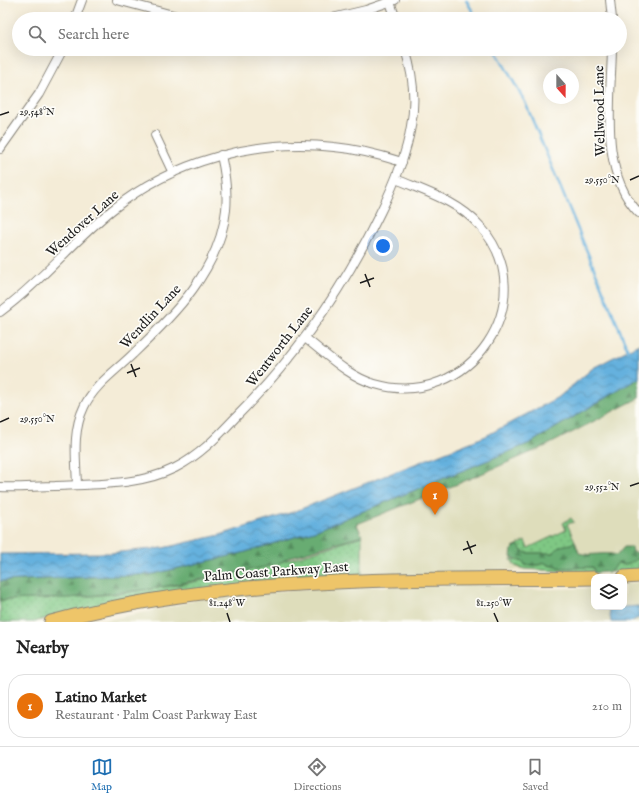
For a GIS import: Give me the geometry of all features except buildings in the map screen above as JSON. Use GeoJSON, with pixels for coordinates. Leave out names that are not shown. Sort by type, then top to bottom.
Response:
{"type":"FeatureCollection","features":[{"type":"Feature","properties":{"kind":"main road"},"geometry":{"type":"LineString","coordinates":[[627,577],[639,576]]}},
{"type":"Feature","properties":{"kind":"main road","name":"Palm Coast Parkway East"},"geometry":{"type":"LineString","coordinates":[[51,622],[158,599],[255,586],[335,581],[591,578]]}},
{"type":"Feature","properties":{"kind":"street"},"geometry":{"type":"LineString","coordinates":[[78,12],[82,0]]}},
{"type":"Feature","properties":{"kind":"street"},"geometry":{"type":"LineString","coordinates":[[117,0],[162,12]]}},
{"type":"Feature","properties":{"kind":"street"},"geometry":{"type":"LineString","coordinates":[[610,0],[611,12]]}},
{"type":"Feature","properties":{"kind":"street"},"geometry":{"type":"LineString","coordinates":[[353,12],[392,1],[394,12]]}},
{"type":"Feature","properties":{"kind":"street"},"geometry":{"type":"LineString","coordinates":[[0,149],[39,94],[59,56]]}},
{"type":"Feature","properties":{"kind":"street","name":"Wentworth Lane"},"geometry":{"type":"LineString","coordinates":[[0,487],[77,485],[144,479],[163,474],[188,461],[209,445],[252,401],[305,338],[340,286],[368,239],[396,179],[410,132],[413,110],[412,75],[407,56]]}},
{"type":"Feature","properties":{"kind":"street","name":"Wellwood Lane"},"geometry":{"type":"LineString","coordinates":[[612,56],[612,161],[623,191],[639,213]]}},
{"type":"Feature","properties":{"kind":"street"},"geometry":{"type":"LineString","coordinates":[[155,135],[172,173]]}},
{"type":"Feature","properties":{"kind":"street","name":"Wendover Lane"},"geometry":{"type":"LineString","coordinates":[[0,312],[48,272],[113,209],[150,184],[172,173],[221,155],[262,148],[322,145],[368,152],[402,162]]}},
{"type":"Feature","properties":{"kind":"street","name":"Wendlin Lane"},"geometry":{"type":"LineString","coordinates":[[77,485],[76,435],[84,406],[99,385],[154,334],[189,295],[205,272],[215,252],[223,229],[226,209],[226,182],[221,155]]}},
{"type":"Feature","properties":{"kind":"street"},"geometry":{"type":"LineString","coordinates":[[305,338],[359,378],[374,384],[400,388],[430,386],[450,378],[475,360],[488,345],[499,319],[504,289],[500,262],[489,238],[477,223],[459,207],[396,179]]}},
{"type":"Feature","properties":{"kind":"shaded area"},"geometry":{"type":"Polygon","coordinates":[[[639,398],[639,571],[582,573],[524,569],[451,575],[362,577],[362,536],[356,524],[460,483],[546,446],[639,398]]]}},
{"type":"Feature","properties":{"kind":"shaded area"},"geometry":{"type":"Polygon","coordinates":[[[639,582],[639,622],[97,622],[170,607],[199,599],[315,588],[488,584],[519,590],[591,588],[591,610],[627,610],[627,583],[639,582]]]}},
{"type":"Feature","properties":{"kind":"green space"},"geometry":{"type":"Polygon","coordinates":[[[639,378],[639,398],[546,446],[460,483],[357,524],[362,536],[290,557],[270,566],[152,589],[70,598],[0,600],[0,581],[153,574],[242,553],[317,530],[530,443],[639,378]]]}},
{"type":"Feature","properties":{"kind":"green space"},"geometry":{"type":"Polygon","coordinates":[[[571,518],[574,522],[567,524],[575,541],[571,544],[565,545],[554,553],[527,553],[523,552],[518,545],[513,547],[525,541],[528,548],[566,530],[563,523],[571,518]]]}},
{"type":"Feature","properties":{"kind":"green space"},"geometry":{"type":"Polygon","coordinates":[[[362,536],[362,577],[66,613],[34,622],[0,622],[0,600],[94,596],[178,585],[258,568],[362,536]]]}},
{"type":"Feature","properties":{"kind":"green space"},"geometry":{"type":"Polygon","coordinates":[[[575,541],[579,553],[617,555],[624,547],[632,547],[633,552],[638,553],[639,558],[625,565],[618,563],[610,572],[594,573],[593,567],[561,568],[554,567],[543,562],[539,565],[525,565],[524,562],[511,557],[512,549],[518,545],[523,552],[527,553],[553,553],[560,546],[571,544],[575,541]]]}},
{"type":"Feature","properties":{"kind":"green space"},"geometry":{"type":"Polygon","coordinates":[[[639,558],[639,571],[610,572],[618,563],[625,565],[639,558]]]}},
{"type":"Feature","properties":{"kind":"green space"},"geometry":{"type":"Polygon","coordinates":[[[511,559],[525,562],[525,565],[539,565],[543,562],[554,567],[561,568],[593,567],[594,573],[524,569],[515,566],[511,559]]]}},
{"type":"Feature","properties":{"kind":"water"},"geometry":{"type":"Polygon","coordinates":[[[639,344],[639,378],[530,443],[317,530],[242,553],[153,574],[0,581],[0,554],[110,553],[163,548],[220,535],[293,512],[486,436],[560,396],[593,368],[639,344]]]}},
{"type":"Feature","properties":{"kind":"water"},"geometry":{"type":"Polygon","coordinates":[[[639,606],[639,618],[629,622],[611,622],[609,610],[627,610],[627,607],[639,606]]]}},
{"type":"Feature","properties":{"kind":"waterway"},"geometry":{"type":"LineString","coordinates":[[466,0],[473,12]]}},
{"type":"Feature","properties":{"kind":"waterway"},"geometry":{"type":"LineString","coordinates":[[499,56],[525,102],[628,350]]}},
{"type":"Feature","properties":{"kind":"place","name":"Latino Market"},"geometry":{"type":"Point","coordinates":[435,515]}}]}
